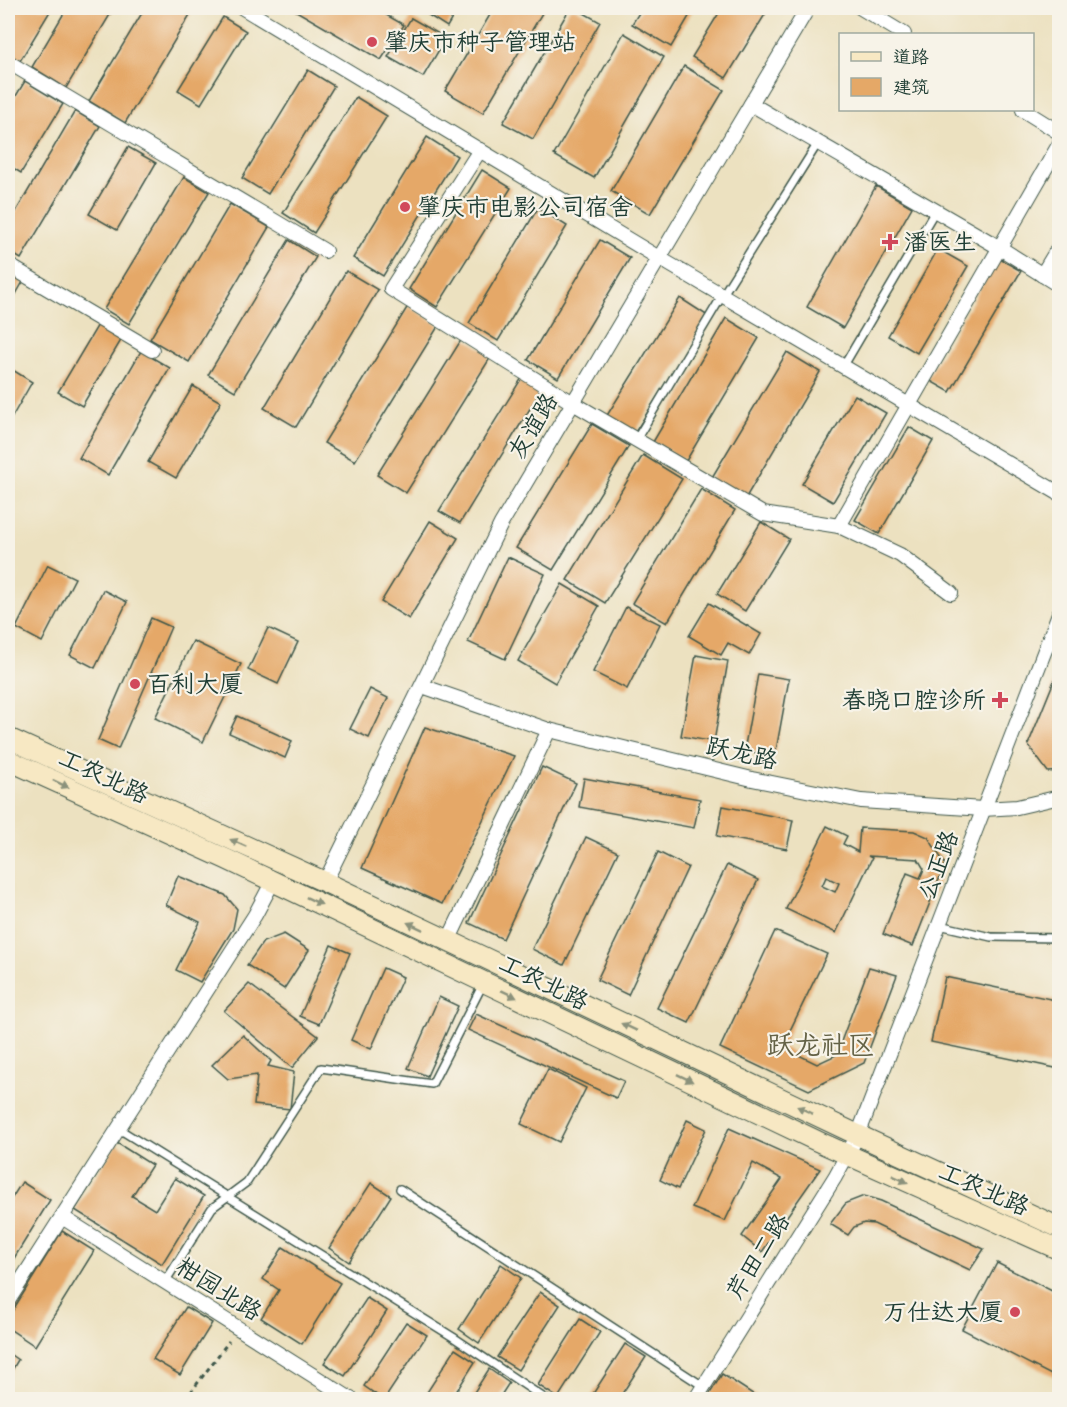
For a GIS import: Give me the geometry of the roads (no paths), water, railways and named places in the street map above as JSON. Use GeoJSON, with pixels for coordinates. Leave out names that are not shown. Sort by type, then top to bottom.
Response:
{"type":"FeatureCollection","features":[{"type":"Feature","properties":{"kind":"street"},"geometry":{"type":"LineString","coordinates":[[243,8],[722,296],[1059,494]]}},
{"type":"Feature","properties":{"kind":"street","name":"友谊路"},"geometry":{"type":"LineString","coordinates":[[325,882],[501,524],[808,8]]}},
{"type":"Feature","properties":{"kind":"street"},"geometry":{"type":"LineString","coordinates":[[861,8],[902,33]]}},
{"type":"Feature","properties":{"kind":"street"},"geometry":{"type":"LineString","coordinates":[[8,62],[325,251]]}},
{"type":"Feature","properties":{"kind":"street"},"geometry":{"type":"LineString","coordinates":[[751,104],[1000,248],[1059,286]]}},
{"type":"Feature","properties":{"kind":"street"},"geometry":{"type":"LineString","coordinates":[[1025,111],[1059,133]]}},
{"type":"Feature","properties":{"kind":"street"},"geometry":{"type":"LineString","coordinates":[[839,526],[1059,143]]}},
{"type":"Feature","properties":{"kind":"street"},"geometry":{"type":"LineString","coordinates":[[480,150],[391,289],[573,403],[763,514],[839,526],[900,555],[951,593]]}},
{"type":"Feature","properties":{"kind":"street"},"geometry":{"type":"LineString","coordinates":[[1042,275],[1059,245]]}},
{"type":"Feature","properties":{"kind":"street"},"geometry":{"type":"LineString","coordinates":[[8,265],[152,350]]}},
{"type":"Feature","properties":{"kind":"street","name":"公正路"},"geometry":{"type":"LineString","coordinates":[[858,1135],[1059,611]]}},
{"type":"Feature","properties":{"kind":"street","name":"跃龙路"},"geometry":{"type":"LineString","coordinates":[[422,686],[549,730],[752,779],[861,801],[983,809],[1017,807],[1059,797]]}},
{"type":"Feature","properties":{"kind":"street"},"geometry":{"type":"LineString","coordinates":[[448,941],[549,730]]}},
{"type":"Feature","properties":{"kind":"street","name":"工农北路"},"geometry":{"type":"LineString","coordinates":[[8,738],[325,882],[1059,1228]]}},
{"type":"Feature","properties":{"kind":"street","name":"工农北路"},"geometry":{"type":"LineString","coordinates":[[8,760],[484,981],[847,1154],[1059,1250]]}},
{"type":"Feature","properties":{"kind":"street"},"geometry":{"type":"LineString","coordinates":[[8,1301],[255,915],[273,882]]}},
{"type":"Feature","properties":{"kind":"street","name":"芹田二路"},"geometry":{"type":"LineString","coordinates":[[695,1400],[835,1177],[858,1135]]}},
{"type":"Feature","properties":{"kind":"street","name":"柑园北路"},"geometry":{"type":"LineString","coordinates":[[62,1217],[352,1400]]}},
{"type":"Feature","properties":{"kind":"lane"},"geometry":{"type":"LineString","coordinates":[[636,440],[722,296],[818,143]]}},
{"type":"Feature","properties":{"kind":"lane"},"geometry":{"type":"LineString","coordinates":[[843,367],[935,211]]}},
{"type":"Feature","properties":{"kind":"lane"},"geometry":{"type":"LineString","coordinates":[[939,925],[991,937],[1059,938]]}},
{"type":"Feature","properties":{"kind":"lane"},"geometry":{"type":"LineString","coordinates":[[165,1282],[212,1209],[247,1182],[321,1068],[432,1084],[484,981]]}},
{"type":"Feature","properties":{"kind":"lane"},"geometry":{"type":"LineString","coordinates":[[118,1129],[453,1337],[547,1400]]}},
{"type":"Feature","properties":{"kind":"lane"},"geometry":{"type":"LineString","coordinates":[[400,1189],[703,1386]]}},
{"type":"Feature","properties":{"kind":"place","name":"肇庆市种子管理站"},"geometry":{"type":"Point","coordinates":[372,42]}},
{"type":"Feature","properties":{"kind":"place","name":"肇庆市电影公司宿舍"},"geometry":{"type":"Point","coordinates":[405,207]}},
{"type":"Feature","properties":{"kind":"place","name":"潘医生"},"geometry":{"type":"Point","coordinates":[890,242]}},
{"type":"Feature","properties":{"kind":"place","name":"百利大厦"},"geometry":{"type":"Point","coordinates":[135,684]}},
{"type":"Feature","properties":{"kind":"place","name":"春晓口腔诊所"},"geometry":{"type":"Point","coordinates":[1000,700]}},
{"type":"Feature","properties":{"kind":"place","name":"万仕达大厦"},"geometry":{"type":"Point","coordinates":[1015,1312]}},
{"type":"Feature","properties":{"kind":"district","name":"跃龙社区"},"geometry":{"type":"Point","coordinates":[821,1045]}}]}
